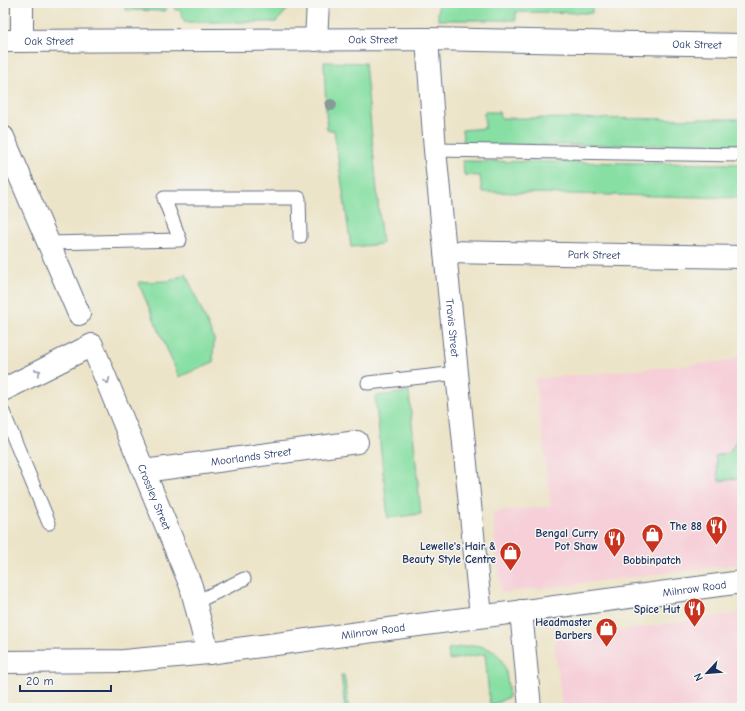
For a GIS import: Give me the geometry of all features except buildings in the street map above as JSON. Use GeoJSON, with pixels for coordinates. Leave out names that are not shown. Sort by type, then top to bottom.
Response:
{"type":"FeatureCollection","features":[{"type":"Feature","properties":{"kind":"street"},"geometry":{"type":"LineString","coordinates":[[12,41],[22,3]]}},
{"type":"Feature","properties":{"kind":"street"},"geometry":{"type":"LineString","coordinates":[[316,40],[318,3]]}},
{"type":"Feature","properties":{"kind":"street","name":"Oak Street"},"geometry":{"type":"LineString","coordinates":[[12,41],[427,39],[742,45]]}},
{"type":"Feature","properties":{"kind":"street","name":"Travis Street"},"geometry":{"type":"LineString","coordinates":[[427,39],[435,150],[481,616]]}},
{"type":"Feature","properties":{"kind":"street"},"geometry":{"type":"LineString","coordinates":[[3,137],[79,314]]}},
{"type":"Feature","properties":{"kind":"street","name":"Park Street"},"geometry":{"type":"LineString","coordinates":[[445,252],[742,257]]}},
{"type":"Feature","properties":{"kind":"street","name":"Crossley Street"},"geometry":{"type":"LineString","coordinates":[[3,390],[92,345],[192,586],[208,653]]}},
{"type":"Feature","properties":{"kind":"street","name":"Moorlands Street"},"geometry":{"type":"LineString","coordinates":[[144,470],[357,442]]}},
{"type":"Feature","properties":{"kind":"street","name":"Milnrow Road"},"geometry":{"type":"LineString","coordinates":[[3,662],[124,661],[208,653],[742,582]]}},
{"type":"Feature","properties":{"kind":"street"},"geometry":{"type":"LineString","coordinates":[[521,611],[530,708]]}},
{"type":"Feature","properties":{"kind":"lane"},"geometry":{"type":"LineString","coordinates":[[435,150],[742,155]]}},
{"type":"Feature","properties":{"kind":"lane"},"geometry":{"type":"LineString","coordinates":[[48,243],[180,240],[164,198],[299,198],[300,237]]}},
{"type":"Feature","properties":{"kind":"lane"},"geometry":{"type":"LineString","coordinates":[[368,383],[457,373]]}},
{"type":"Feature","properties":{"kind":"lane"},"geometry":{"type":"LineString","coordinates":[[3,412],[50,522]]}},
{"type":"Feature","properties":{"kind":"lane"},"geometry":{"type":"LineString","coordinates":[[196,602],[244,579]]}},
{"type":"Feature","properties":{"kind":"shaded area"},"geometry":{"type":"Polygon","coordinates":[[[742,354],[742,564],[501,593],[492,512],[551,506],[535,379],[729,361],[742,354]]]}},
{"type":"Feature","properties":{"kind":"shaded area"},"geometry":{"type":"Polygon","coordinates":[[[742,613],[742,708],[562,708],[554,640],[742,613]]]}},
{"type":"Feature","properties":{"kind":"green space"},"geometry":{"type":"Polygon","coordinates":[[[125,3],[166,3],[166,11],[125,10],[125,3]]]}},
{"type":"Feature","properties":{"kind":"green space"},"geometry":{"type":"Polygon","coordinates":[[[175,3],[289,3],[289,8],[276,22],[185,22],[180,10],[175,10],[175,3]]]}},
{"type":"Feature","properties":{"kind":"green space"},"geometry":{"type":"Polygon","coordinates":[[[438,3],[592,3],[592,13],[516,12],[516,20],[438,20],[438,3]]]}},
{"type":"Feature","properties":{"kind":"green space"},"geometry":{"type":"Polygon","coordinates":[[[324,62],[365,63],[382,244],[351,247],[334,130],[327,130],[324,62]]]}},
{"type":"Feature","properties":{"kind":"green space"},"geometry":{"type":"Polygon","coordinates":[[[484,112],[499,112],[500,118],[742,119],[742,145],[464,145],[462,130],[485,128],[484,112]]]}},
{"type":"Feature","properties":{"kind":"green space"},"geometry":{"type":"Polygon","coordinates":[[[463,161],[742,164],[740,198],[482,192],[480,176],[464,175],[463,161]]]}},
{"type":"Feature","properties":{"kind":"green space"},"geometry":{"type":"Polygon","coordinates":[[[186,274],[214,339],[213,362],[179,377],[138,282],[169,281],[186,274]]]}},
{"type":"Feature","properties":{"kind":"green space"},"geometry":{"type":"Polygon","coordinates":[[[409,392],[421,514],[388,518],[375,396],[409,392]]]}},
{"type":"Feature","properties":{"kind":"green space"},"geometry":{"type":"Polygon","coordinates":[[[742,432],[742,478],[719,481],[715,456],[729,453],[742,432]]]}},
{"type":"Feature","properties":{"kind":"green space"},"geometry":{"type":"Polygon","coordinates":[[[474,645],[485,647],[493,651],[503,662],[507,678],[509,697],[490,706],[485,654],[449,660],[448,649],[474,645]]]}},
{"type":"Feature","properties":{"kind":"green space"},"geometry":{"type":"Polygon","coordinates":[[[341,675],[344,675],[349,708],[345,708],[341,675]]]}},
{"type":"Feature","properties":{"kind":"place","name":"The 88"},"geometry":{"type":"Point","coordinates":[717,546]}},
{"type":"Feature","properties":{"kind":"place","name":"Bobbinpatch"},"geometry":{"type":"Point","coordinates":[652,554]}},
{"type":"Feature","properties":{"kind":"place","name":"Bengal Curry Pot Shaw"},"geometry":{"type":"Point","coordinates":[614,558]}},
{"type":"Feature","properties":{"kind":"place","name":"Lewelle's Hair & Beauty Style Centre"},"geometry":{"type":"Point","coordinates":[511,572]}},
{"type":"Feature","properties":{"kind":"place","name":"Spice Hut"},"geometry":{"type":"Point","coordinates":[695,628]}},
{"type":"Feature","properties":{"kind":"place","name":"Headmaster Barbers"},"geometry":{"type":"Point","coordinates":[607,648]}}]}
